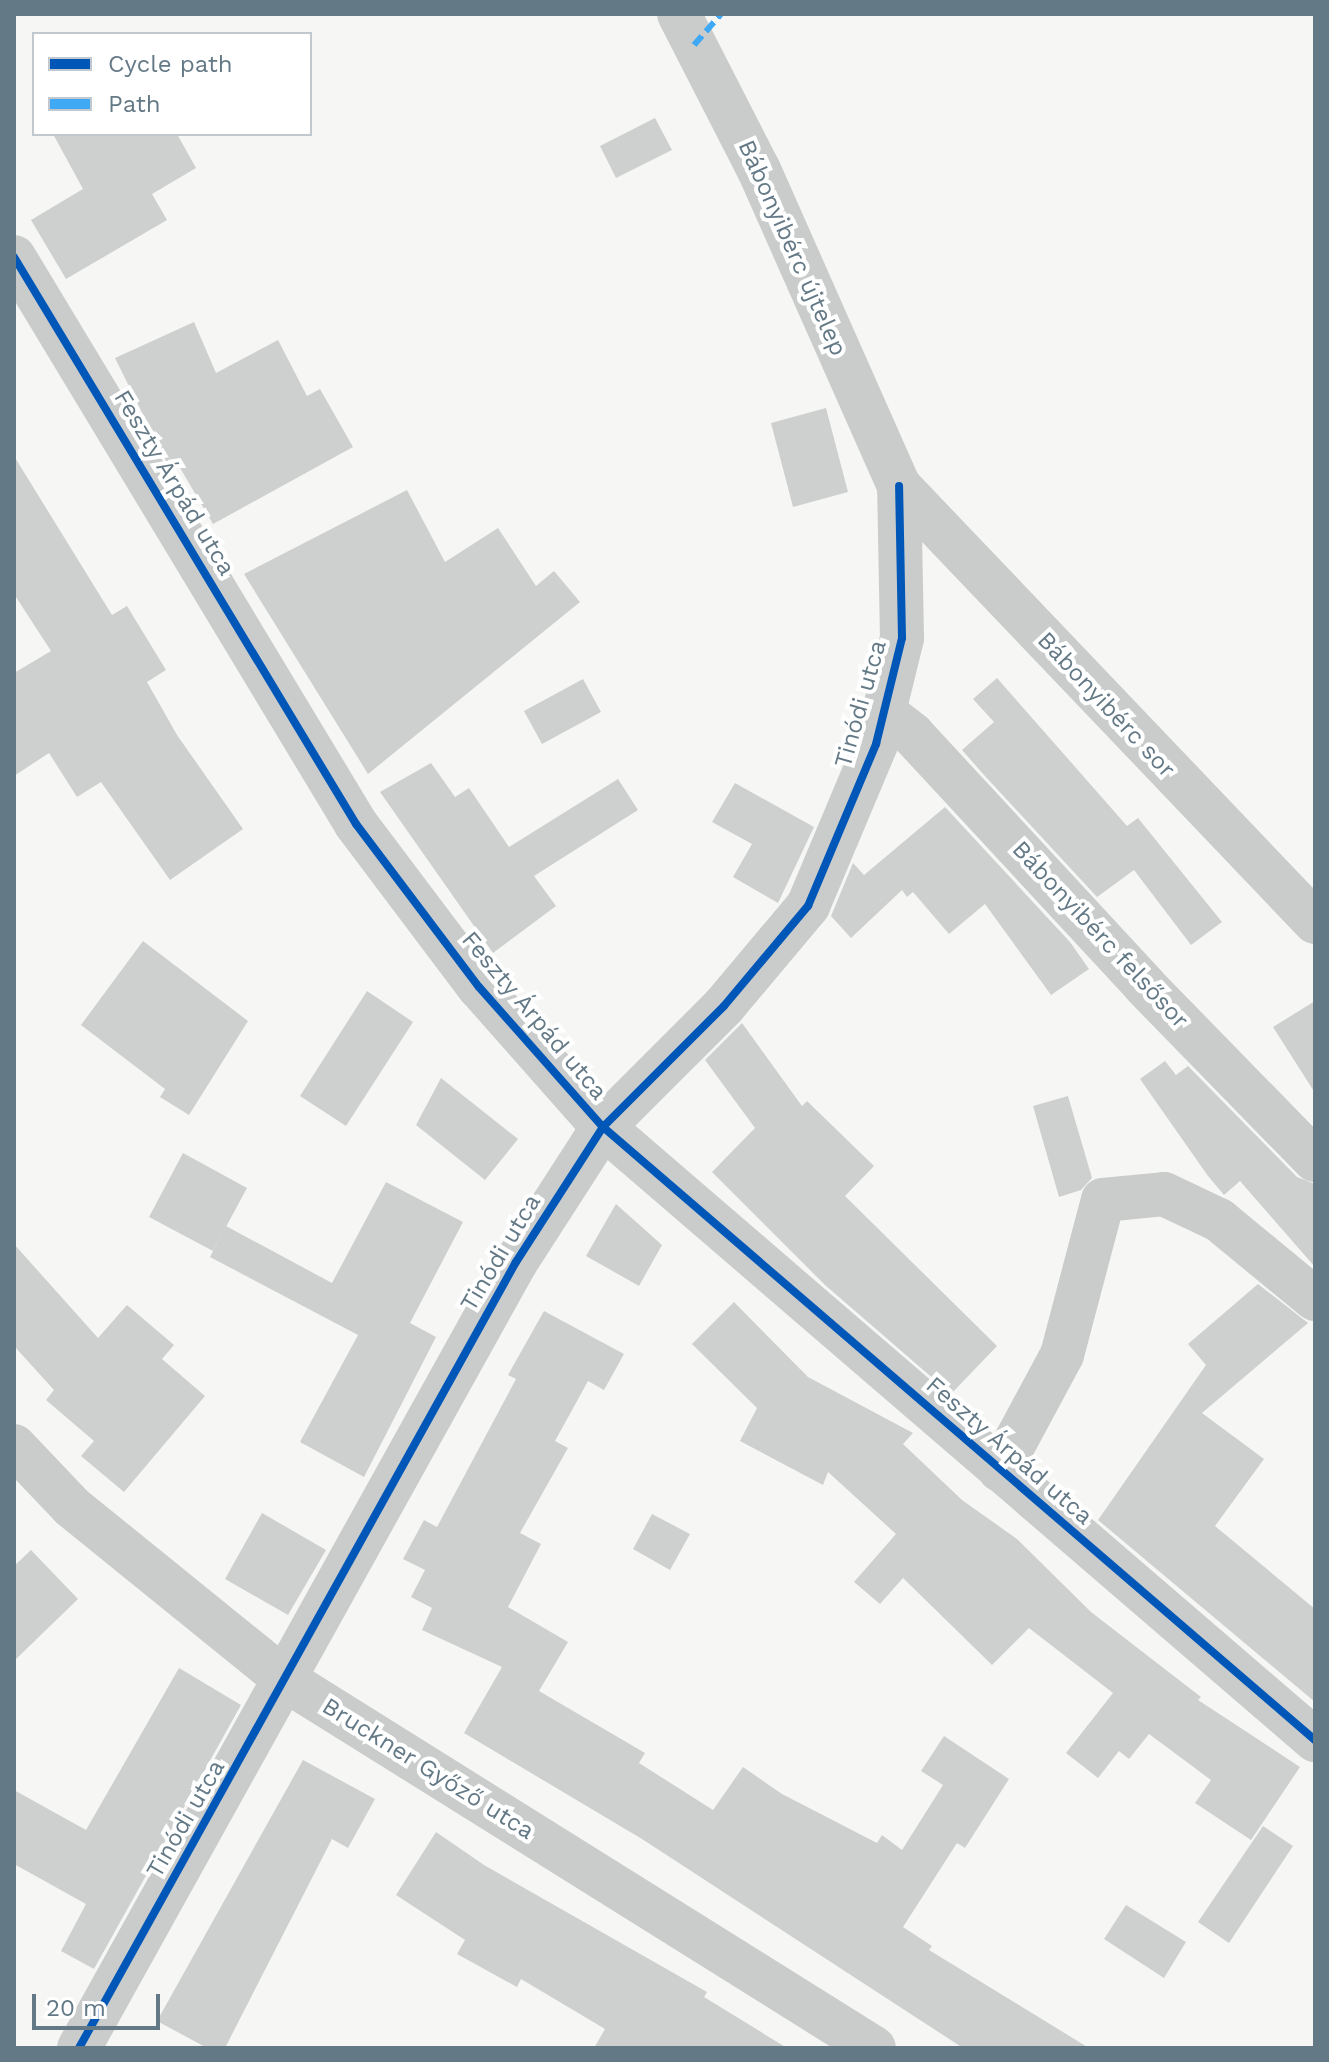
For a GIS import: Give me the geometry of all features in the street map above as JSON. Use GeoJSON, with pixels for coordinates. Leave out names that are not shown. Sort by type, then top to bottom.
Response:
{"type":"FeatureCollection","features":[{"type":"Feature","properties":{"kind":"street","name":"Bábonyibérc újtelep"},"geometry":{"type":"LineString","coordinates":[[679,14],[759,170],[899,486]]}},
{"type":"Feature","properties":{"kind":"street","name":"Feszty Árpád utca"},"geometry":{"type":"LineString","coordinates":[[14,257],[356,824],[479,987],[603,1127],[1315,1740]]}},
{"type":"Feature","properties":{"kind":"street","name":"Tinódi utca"},"geometry":{"type":"LineString","coordinates":[[79,2048],[287,1681],[516,1262],[603,1127],[724,1006],[808,906],[876,744],[902,638],[899,486]]}},
{"type":"Feature","properties":{"kind":"street","name":"Bábonyibérc sor"},"geometry":{"type":"LineString","coordinates":[[899,486],[1315,922]]}},
{"type":"Feature","properties":{"kind":"street","name":"Bábonyibérc felsősor"},"geometry":{"type":"LineString","coordinates":[[884,712],[912,734],[1145,986],[1315,1160]]}},
{"type":"Feature","properties":{"kind":"street"},"geometry":{"type":"LineString","coordinates":[[1000,1470],[1062,1355],[1103,1200],[1164,1194],[1219,1220],[1315,1299]]}},
{"type":"Feature","properties":{"kind":"street","name":"Bruckner Győző utca"},"geometry":{"type":"LineString","coordinates":[[14,1446],[72,1507],[287,1681],[874,2048]]}},
{"type":"Feature","properties":{"kind":"building"},"geometry":{"type":"Polygon","coordinates":[[[655,118],[672,150],[616,178],[600,146],[655,118]]]}},
{"type":"Feature","properties":{"kind":"building"},"geometry":{"type":"Polygon","coordinates":[[[54,136],[178,136],[196,168],[152,194],[167,220],[66,279],[31,220],[83,189],[54,136]]]}},
{"type":"Feature","properties":{"kind":"building"},"geometry":{"type":"Polygon","coordinates":[[[194,322],[216,373],[278,340],[307,396],[320,389],[353,447],[213,524],[176,461],[168,465],[115,358],[194,322]]]}},
{"type":"Feature","properties":{"kind":"building"},"geometry":{"type":"Polygon","coordinates":[[[826,408],[848,492],[793,507],[771,423],[826,408]]]}},
{"type":"Feature","properties":{"kind":"building"},"geometry":{"type":"Polygon","coordinates":[[[14,456],[112,615],[127,606],[166,670],[147,682],[177,735],[243,829],[170,880],[101,782],[77,797],[49,753],[14,776],[14,673],[51,651],[14,594],[14,456]]]}},
{"type":"Feature","properties":{"kind":"building"},"geometry":{"type":"Polygon","coordinates":[[[407,490],[445,562],[498,528],[536,586],[554,571],[580,602],[368,774],[244,574],[407,490]]]}},
{"type":"Feature","properties":{"kind":"building"},"geometry":{"type":"Polygon","coordinates":[[[997,678],[1127,826],[1138,818],[1222,922],[1191,945],[1134,870],[1097,897],[984,775],[962,750],[994,722],[973,699],[997,678]]]}},
{"type":"Feature","properties":{"kind":"building"},"geometry":{"type":"Polygon","coordinates":[[[583,679],[601,712],[542,744],[524,711],[583,679]]]}},
{"type":"Feature","properties":{"kind":"building"},"geometry":{"type":"Polygon","coordinates":[[[431,763],[455,797],[469,788],[509,847],[618,779],[638,810],[534,876],[556,906],[493,953],[380,792],[431,763]]]}},
{"type":"Feature","properties":{"kind":"building"},"geometry":{"type":"Polygon","coordinates":[[[735,783],[814,827],[778,903],[733,877],[752,844],[712,822],[735,783]]]}},
{"type":"Feature","properties":{"kind":"building"},"geometry":{"type":"Polygon","coordinates":[[[945,807],[1070,942],[1089,969],[1051,995],[985,904],[949,934],[913,892],[907,897],[902,890],[851,938],[831,916],[853,863],[864,875],[945,807]]]}},
{"type":"Feature","properties":{"kind":"building"},"geometry":{"type":"Polygon","coordinates":[[[143,941],[248,1021],[189,1115],[160,1097],[165,1089],[81,1025],[143,941]]]}},
{"type":"Feature","properties":{"kind":"building"},"geometry":{"type":"Polygon","coordinates":[[[367,991],[413,1022],[346,1126],[300,1096],[367,991]]]}},
{"type":"Feature","properties":{"kind":"building"},"geometry":{"type":"Polygon","coordinates":[[[1315,1001],[1315,1093],[1273,1027],[1315,1001]]]}},
{"type":"Feature","properties":{"kind":"building"},"geometry":{"type":"Polygon","coordinates":[[[742,1023],[802,1106],[807,1101],[874,1166],[845,1196],[997,1346],[951,1394],[825,1285],[712,1172],[755,1128],[705,1060],[742,1023]]]}},
{"type":"Feature","properties":{"kind":"building"},"geometry":{"type":"Polygon","coordinates":[[[1165,1061],[1176,1075],[1188,1066],[1297,1177],[1315,1184],[1315,1267],[1240,1181],[1224,1195],[1208,1176],[1140,1079],[1165,1061]]]}},
{"type":"Feature","properties":{"kind":"building"},"geometry":{"type":"Polygon","coordinates":[[[441,1078],[518,1139],[485,1180],[416,1125],[441,1078]]]}},
{"type":"Feature","properties":{"kind":"building"},"geometry":{"type":"Polygon","coordinates":[[[1068,1096],[1092,1178],[1081,1190],[1059,1197],[1033,1106],[1068,1096]]]}},
{"type":"Feature","properties":{"kind":"building"},"geometry":{"type":"Polygon","coordinates":[[[183,1153],[247,1188],[213,1251],[149,1217],[183,1153]]]}},
{"type":"Feature","properties":{"kind":"building"},"geometry":{"type":"Polygon","coordinates":[[[386,1182],[463,1222],[410,1323],[436,1337],[364,1477],[300,1442],[358,1335],[210,1257],[226,1226],[332,1283],[386,1182]]]}},
{"type":"Feature","properties":{"kind":"building"},"geometry":{"type":"Polygon","coordinates":[[[616,1204],[662,1245],[639,1286],[586,1256],[616,1204]]]}},
{"type":"Feature","properties":{"kind":"building"},"geometry":{"type":"Polygon","coordinates":[[[14,1244],[98,1338],[127,1305],[174,1345],[162,1359],[205,1396],[124,1492],[81,1456],[94,1441],[46,1400],[54,1390],[14,1346],[14,1244]]]}},
{"type":"Feature","properties":{"kind":"building"},"geometry":{"type":"Polygon","coordinates":[[[1258,1284],[1308,1323],[1202,1413],[1264,1459],[1215,1526],[1315,1609],[1315,1702],[1098,1520],[1206,1365],[1188,1344],[1258,1284]]]}},
{"type":"Feature","properties":{"kind":"building"},"geometry":{"type":"Polygon","coordinates":[[[734,1302],[808,1377],[913,1433],[903,1444],[962,1500],[1017,1539],[1091,1612],[1201,1697],[1198,1700],[1300,1767],[1251,1840],[1195,1803],[1211,1780],[1149,1734],[1129,1759],[1119,1751],[1098,1778],[1066,1753],[1113,1693],[1029,1628],[992,1665],[903,1578],[880,1604],[854,1582],[896,1534],[828,1472],[823,1485],[740,1441],[757,1408],[692,1344],[734,1302]]]}},
{"type":"Feature","properties":{"kind":"building"},"geometry":{"type":"Polygon","coordinates":[[[544,1311],[624,1354],[604,1390],[588,1381],[555,1441],[568,1448],[520,1533],[541,1544],[508,1607],[568,1642],[539,1691],[645,1753],[639,1763],[713,1810],[743,1767],[782,1794],[877,1843],[882,1835],[902,1850],[943,1785],[921,1771],[944,1736],[1009,1779],[965,1848],[957,1843],[903,1927],[932,1946],[929,1950],[1089,2048],[963,2048],[642,1839],[464,1733],[502,1667],[422,1630],[432,1608],[411,1597],[425,1570],[403,1559],[424,1520],[437,1527],[516,1379],[508,1375],[544,1311]]]}},
{"type":"Feature","properties":{"kind":"building"},"geometry":{"type":"Polygon","coordinates":[[[262,1513],[326,1550],[288,1615],[225,1579],[262,1513]]]}},
{"type":"Feature","properties":{"kind":"building"},"geometry":{"type":"Polygon","coordinates":[[[652,1514],[690,1534],[670,1570],[633,1549],[652,1514]]]}},
{"type":"Feature","properties":{"kind":"building"},"geometry":{"type":"Polygon","coordinates":[[[31,1550],[78,1599],[14,1661],[14,1566],[31,1550]]]}},
{"type":"Feature","properties":{"kind":"building"},"geometry":{"type":"Polygon","coordinates":[[[179,1668],[241,1705],[94,1969],[61,1951],[86,1904],[14,1864],[14,1790],[86,1830],[179,1668]]]}},
{"type":"Feature","properties":{"kind":"building"},"geometry":{"type":"Polygon","coordinates":[[[303,1760],[375,1799],[348,1848],[332,1839],[225,2048],[207,2048],[157,2021],[303,1760]]]}},
{"type":"Feature","properties":{"kind":"building"},"geometry":{"type":"Polygon","coordinates":[[[1263,1826],[1293,1846],[1229,1943],[1198,1922],[1263,1826]]]}},
{"type":"Feature","properties":{"kind":"building"},"geometry":{"type":"Polygon","coordinates":[[[436,1832],[484,1865],[707,1992],[704,1997],[787,2048],[594,2048],[605,2029],[521,1979],[517,1987],[457,1954],[465,1940],[396,1895],[436,1832]]]}},
{"type":"Feature","properties":{"kind":"building"},"geometry":{"type":"Polygon","coordinates":[[[1126,1905],[1186,1942],[1164,1978],[1104,1939],[1126,1905]]]}},
{"type":"Feature","properties":{"kind":"marked path"},"geometry":{"type":"LineString","coordinates":[[694,45],[721,14]]}},
{"type":"Feature","properties":{"kind":"cycle path"},"geometry":{"type":"LineString","coordinates":[[14,257],[356,824],[479,987],[603,1127],[1315,1740]]}},
{"type":"Feature","properties":{"kind":"cycle path"},"geometry":{"type":"LineString","coordinates":[[79,2048],[516,1262],[603,1127],[724,1006],[808,906],[876,744],[902,638],[899,486]]}}]}
